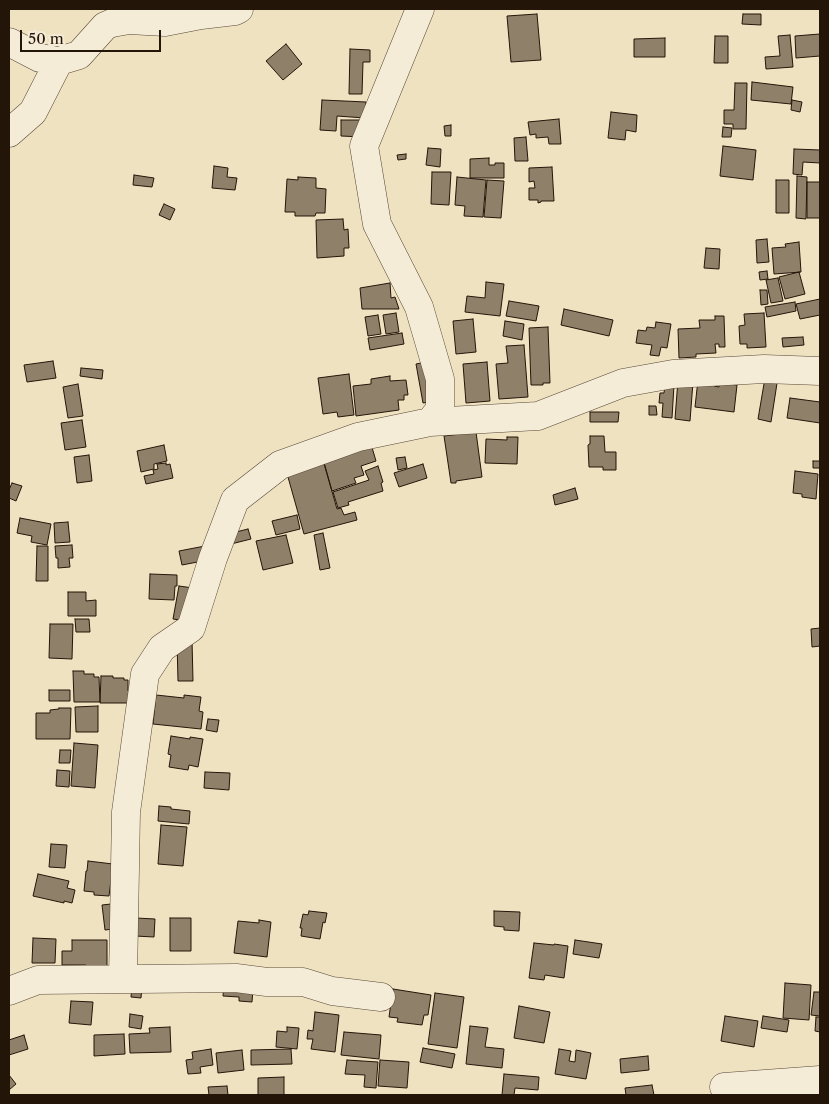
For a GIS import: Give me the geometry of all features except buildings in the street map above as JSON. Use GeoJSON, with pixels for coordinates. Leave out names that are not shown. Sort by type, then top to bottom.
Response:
{"type":"FeatureCollection","features":[{"type":"Feature","properties":{"kind":"street"},"geometry":{"type":"LineString","coordinates":[[9,42],[40,58],[59,61],[79,55],[105,26],[112,23],[128,20],[165,22],[239,9]]}},
{"type":"Feature","properties":{"kind":"street"},"geometry":{"type":"LineString","coordinates":[[420,9],[364,146],[377,224],[419,307],[440,379],[440,409],[430,422]]}},
{"type":"Feature","properties":{"kind":"street"},"geometry":{"type":"LineString","coordinates":[[9,132],[33,112],[59,61]]}},
{"type":"Feature","properties":{"kind":"street"},"geometry":{"type":"LineString","coordinates":[[123,979],[126,812],[145,674],[162,648],[191,628],[213,558],[235,500],[280,465],[358,437],[430,422],[538,416],[623,383],[672,374],[764,370],[820,371]]}},
{"type":"Feature","properties":{"kind":"street"},"geometry":{"type":"LineString","coordinates":[[9,991],[38,980],[236,978],[267,982],[303,982],[332,991],[381,997]]}},
{"type":"Feature","properties":{"kind":"street"},"geometry":{"type":"LineString","coordinates":[[724,1087],[820,1080]]}}]}
